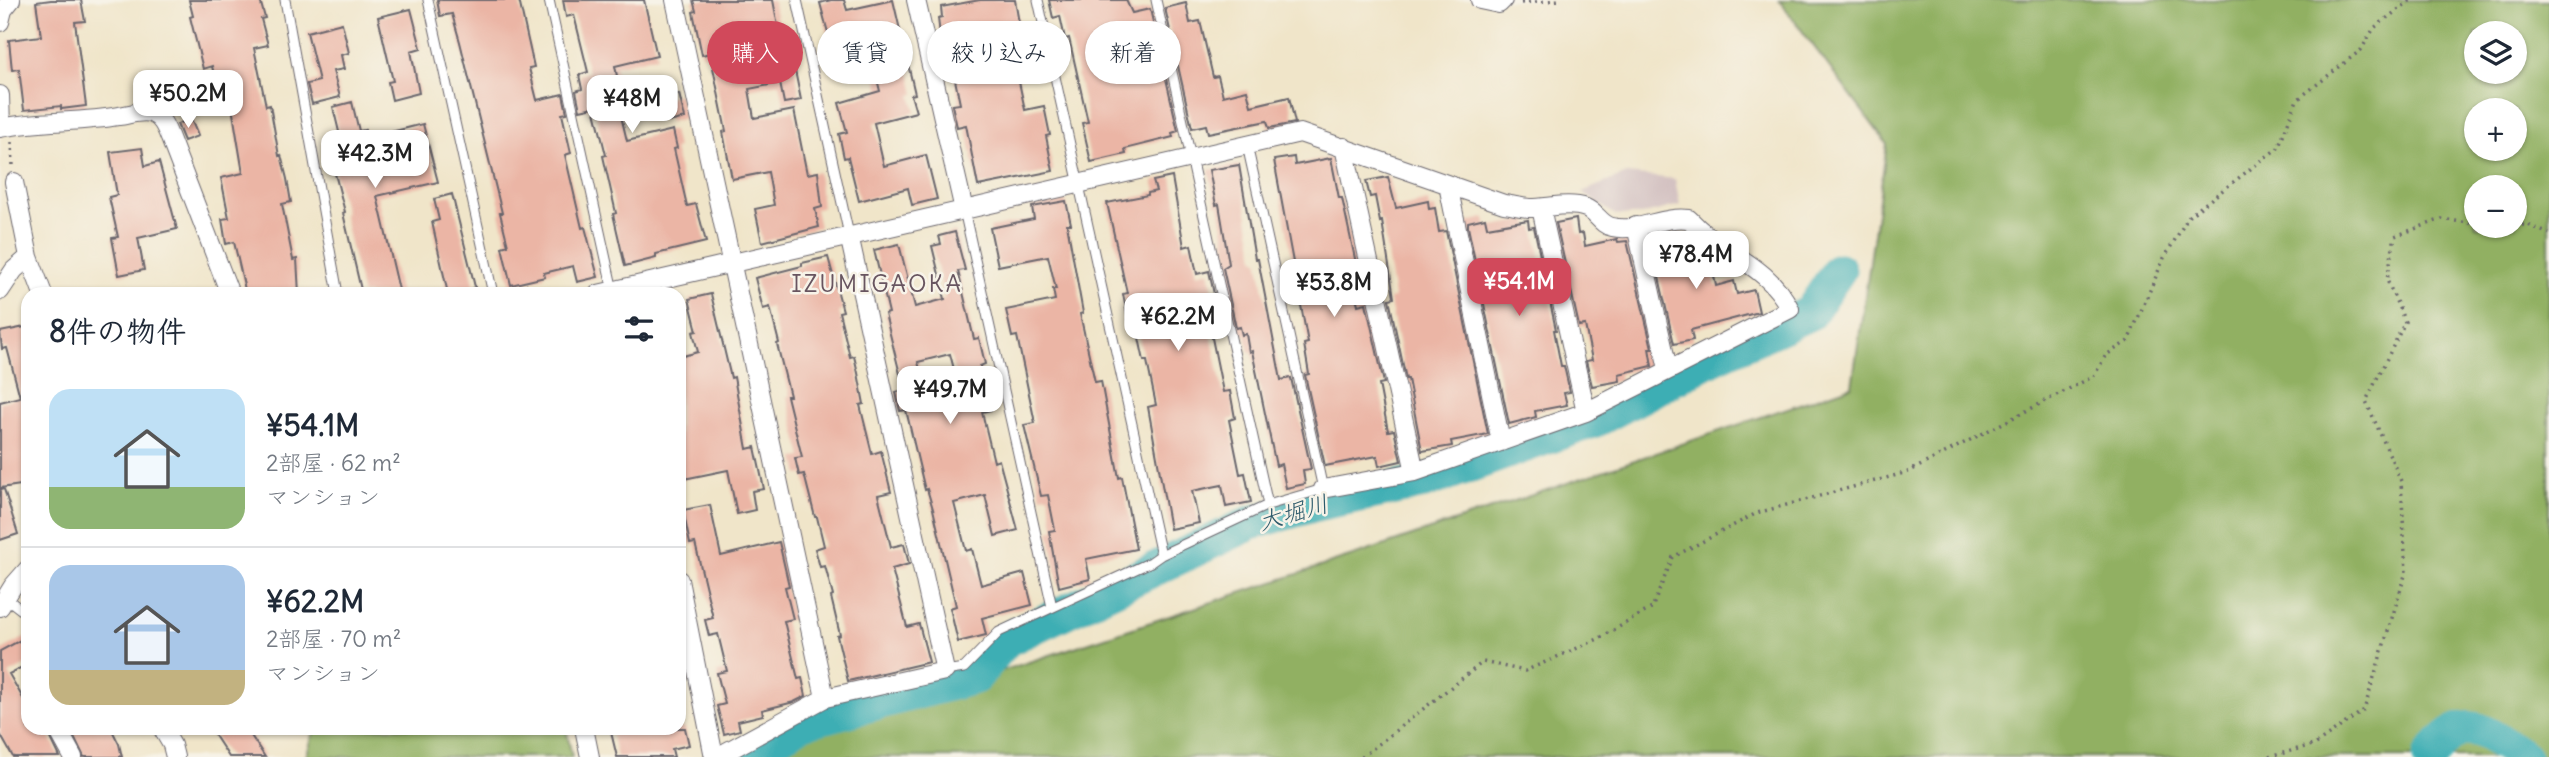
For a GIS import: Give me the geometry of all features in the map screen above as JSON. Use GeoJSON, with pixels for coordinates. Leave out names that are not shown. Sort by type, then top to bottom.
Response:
{"type":"FeatureCollection","features":[{"type":"Feature","properties":{"kind":"street"},"geometry":{"type":"LineString","coordinates":[[0,23],[3,10],[11,0]]}},
{"type":"Feature","properties":{"kind":"street"},"geometry":{"type":"LineString","coordinates":[[675,0],[825,698]]}},
{"type":"Feature","properties":{"kind":"street"},"geometry":{"type":"LineString","coordinates":[[916,0],[964,210]]}},
{"type":"Feature","properties":{"kind":"street"},"geometry":{"type":"LineString","coordinates":[[1480,0],[1499,4],[1502,1]]}},
{"type":"Feature","properties":{"kind":"street"},"geometry":{"type":"LineString","coordinates":[[0,95],[4,127],[94,120],[148,112],[157,116],[164,123],[227,287]]}},
{"type":"Feature","properties":{"kind":"street"},"geometry":{"type":"LineString","coordinates":[[633,287],[1300,133],[1504,204],[1527,208],[1588,208],[1605,225],[1613,227],[1636,226],[1675,218],[1689,219],[1765,274],[1784,296],[1790,309],[1586,412],[1415,472],[1322,489]]}},
{"type":"Feature","properties":{"kind":"street"},"geometry":{"type":"LineString","coordinates":[[1344,147],[1415,472]]}},
{"type":"Feature","properties":{"kind":"street"},"geometry":{"type":"LineString","coordinates":[[14,182],[29,257],[40,287]]}},
{"type":"Feature","properties":{"kind":"street"},"geometry":{"type":"LineString","coordinates":[[1448,186],[1501,442]]}},
{"type":"Feature","properties":{"kind":"street"},"geometry":{"type":"LineString","coordinates":[[1541,208],[1586,412]]}},
{"type":"Feature","properties":{"kind":"street"},"geometry":{"type":"LineString","coordinates":[[1636,226],[1668,369]]}},
{"type":"Feature","properties":{"kind":"street"},"geometry":{"type":"LineString","coordinates":[[686,613],[716,757],[825,698],[945,671],[849,235]]}},
{"type":"Feature","properties":{"kind":"street"},"geometry":{"type":"LineString","coordinates":[[0,291],[14,270],[29,257]]}},
{"type":"Feature","properties":{"kind":"street"},"geometry":{"type":"LineString","coordinates":[[2,604],[21,577]]}},
{"type":"Feature","properties":{"kind":"street"},"geometry":{"type":"LineString","coordinates":[[61,735],[72,757]]}},
{"type":"Feature","properties":{"kind":"street"},"geometry":{"type":"LineString","coordinates":[[166,735],[175,757]]}},
{"type":"Feature","properties":{"kind":"street"},"geometry":{"type":"LineString","coordinates":[[585,735],[590,757]]}},
{"type":"Feature","properties":{"kind":"lane"},"geometry":{"type":"LineString","coordinates":[[285,0],[337,287]]}},
{"type":"Feature","properties":{"kind":"lane"},"geometry":{"type":"LineString","coordinates":[[428,0],[491,287]]}},
{"type":"Feature","properties":{"kind":"lane"},"geometry":{"type":"LineString","coordinates":[[549,0],[608,287]]}},
{"type":"Feature","properties":{"kind":"lane"},"geometry":{"type":"LineString","coordinates":[[797,0],[849,235]]}},
{"type":"Feature","properties":{"kind":"lane"},"geometry":{"type":"LineString","coordinates":[[1038,0],[1161,555]]}},
{"type":"Feature","properties":{"kind":"lane"},"geometry":{"type":"LineString","coordinates":[[1156,0],[1268,505]]}},
{"type":"Feature","properties":{"kind":"lane"},"geometry":{"type":"LineString","coordinates":[[945,671],[964,668],[999,632],[1268,505],[1322,489],[1247,145]]}},
{"type":"Feature","properties":{"kind":"lane"},"geometry":{"type":"LineString","coordinates":[[964,210],[1052,607]]}},
{"type":"Feature","properties":{"kind":"lane"},"geometry":{"type":"LineString","coordinates":[[2,604],[21,612]]}},
{"type":"Feature","properties":{"kind":"path"},"geometry":{"type":"LineString","coordinates":[[1502,1],[1523,4],[1560,0]]}},
{"type":"Feature","properties":{"kind":"path"},"geometry":{"type":"LineString","coordinates":[[1362,757],[1483,662],[1525,671],[1598,639],[1652,608],[1673,557],[1757,513],[1909,472],[2094,376],[2106,355],[2128,341],[2164,258],[2189,216],[2278,148],[2297,100],[2361,50],[2374,28],[2411,0]]}},
{"type":"Feature","properties":{"kind":"path"},"geometry":{"type":"LineString","coordinates":[[4,127],[14,182]]}},
{"type":"Feature","properties":{"kind":"path"},"geometry":{"type":"LineString","coordinates":[[2269,757],[2316,744],[2364,710],[2406,572],[2401,481],[2367,401],[2405,322],[2388,280],[2395,236],[2442,219],[2464,222]]}},
{"type":"Feature","properties":{"kind":"path"},"geometry":{"type":"LineString","coordinates":[[2527,225],[2549,234]]}},
{"type":"Feature","properties":{"kind":"shaded area"},"geometry":{"type":"Polygon","coordinates":[[[1627,174],[1675,179],[1680,205],[1641,215],[1615,215],[1582,192],[1627,174]]]}},
{"type":"Feature","properties":{"kind":"green space"},"geometry":{"type":"Polygon","coordinates":[[[1779,0],[2549,0],[2549,757],[768,757],[830,727],[1362,553],[1852,386],[1887,144],[1779,0]]]}},
{"type":"Feature","properties":{"kind":"green space"},"geometry":{"type":"Polygon","coordinates":[[[313,735],[567,735],[572,757],[306,757],[313,735]]]}},
{"type":"Feature","properties":{"kind":"building"},"geometry":{"type":"Polygon","coordinates":[[[81,0],[85,21],[75,22],[86,106],[24,110],[19,69],[12,70],[9,40],[41,36],[36,2],[81,0]]]}},
{"type":"Feature","properties":{"kind":"building"},"geometry":{"type":"Polygon","coordinates":[[[189,0],[260,0],[265,18],[261,19],[268,45],[254,48],[266,106],[270,105],[279,156],[281,155],[287,179],[291,202],[282,204],[293,260],[297,259],[299,287],[244,287],[234,242],[226,244],[222,219],[229,218],[221,178],[243,173],[232,107],[222,109],[212,66],[203,69],[190,17],[193,16],[189,0]]]}},
{"type":"Feature","properties":{"kind":"building"},"geometry":{"type":"Polygon","coordinates":[[[437,0],[519,0],[534,67],[529,68],[537,100],[563,94],[567,113],[562,114],[571,153],[565,155],[582,228],[585,227],[598,277],[577,282],[573,266],[544,273],[545,277],[511,285],[502,247],[508,245],[502,213],[460,42],[452,14],[440,16],[437,0]]]}},
{"type":"Feature","properties":{"kind":"building"},"geometry":{"type":"Polygon","coordinates":[[[563,0],[644,0],[657,56],[615,66],[617,76],[612,78],[627,141],[673,130],[677,148],[674,149],[687,206],[696,204],[706,242],[656,254],[656,258],[625,266],[603,156],[606,155],[594,107],[580,110],[576,91],[582,89],[579,75],[588,72],[574,15],[566,17],[563,0]]]}},
{"type":"Feature","properties":{"kind":"building"},"geometry":{"type":"Polygon","coordinates":[[[693,0],[773,0],[777,21],[707,21],[707,54],[702,55],[693,12],[696,11],[693,0]]]}},
{"type":"Feature","properties":{"kind":"building"},"geometry":{"type":"Polygon","coordinates":[[[844,0],[847,10],[893,0],[898,21],[825,21],[820,3],[844,0]]]}},
{"type":"Feature","properties":{"kind":"building"},"geometry":{"type":"Polygon","coordinates":[[[980,0],[1015,0],[1019,21],[938,21],[938,18],[942,17],[941,7],[980,0]]]}},
{"type":"Feature","properties":{"kind":"building"},"geometry":{"type":"Polygon","coordinates":[[[1049,0],[1126,0],[1132,13],[1150,9],[1153,21],[1085,21],[1085,84],[1167,84],[1178,131],[1172,133],[1173,137],[1125,149],[1126,154],[1091,162],[1082,123],[1088,122],[1071,47],[1071,21],[1061,21],[1060,16],[1053,18],[1049,0]]]}},
{"type":"Feature","properties":{"kind":"building"},"geometry":{"type":"Polygon","coordinates":[[[1186,3],[1190,23],[1200,21],[1213,77],[1218,76],[1223,96],[1247,90],[1251,106],[1289,97],[1295,123],[1269,128],[1267,121],[1208,133],[1206,125],[1192,128],[1181,79],[1181,21],[1168,21],[1165,8],[1186,3]]]}},
{"type":"Feature","properties":{"kind":"building"},"geometry":{"type":"Polygon","coordinates":[[[411,9],[421,48],[411,51],[419,93],[392,100],[388,82],[393,81],[378,17],[411,9]]]}},
{"type":"Feature","properties":{"kind":"building"},"geometry":{"type":"Polygon","coordinates":[[[342,23],[349,53],[341,55],[344,69],[333,71],[340,97],[312,104],[307,84],[319,81],[307,32],[342,23]]]}},
{"type":"Feature","properties":{"kind":"building"},"geometry":{"type":"Polygon","coordinates":[[[716,84],[775,84],[749,89],[754,118],[794,110],[807,174],[818,172],[822,207],[815,209],[819,227],[762,242],[755,209],[774,205],[768,172],[732,179],[723,132],[726,131],[716,84]]]}},
{"type":"Feature","properties":{"kind":"building"},"geometry":{"type":"Polygon","coordinates":[[[780,84],[798,84],[801,100],[784,103],[780,84]]]}},
{"type":"Feature","properties":{"kind":"building"},"geometry":{"type":"Polygon","coordinates":[[[878,84],[913,84],[915,94],[911,95],[916,112],[874,123],[884,166],[926,155],[937,199],[912,205],[908,188],[859,201],[839,134],[847,132],[839,103],[880,91],[878,84]]]}},
{"type":"Feature","properties":{"kind":"building"},"geometry":{"type":"Polygon","coordinates":[[[956,84],[1019,84],[1025,110],[1044,106],[1050,135],[1046,136],[1053,171],[978,186],[966,125],[957,127],[952,105],[960,104],[956,84]]]}},
{"type":"Feature","properties":{"kind":"building"},"geometry":{"type":"Polygon","coordinates":[[[679,94],[685,118],[669,122],[664,98],[679,94]]]}},
{"type":"Feature","properties":{"kind":"building"},"geometry":{"type":"Polygon","coordinates":[[[352,102],[359,131],[365,130],[367,138],[423,124],[438,182],[377,196],[398,287],[360,287],[326,139],[340,136],[333,107],[352,102]]]}},
{"type":"Feature","properties":{"kind":"building"},"geometry":{"type":"Polygon","coordinates":[[[191,119],[198,136],[184,141],[177,124],[191,119]]]}},
{"type":"Feature","properties":{"kind":"building"},"geometry":{"type":"Polygon","coordinates":[[[142,148],[145,166],[159,162],[177,229],[138,238],[144,270],[119,275],[112,238],[118,237],[109,197],[117,195],[110,152],[142,148]]]}},
{"type":"Feature","properties":{"kind":"building"},"geometry":{"type":"Polygon","coordinates":[[[1294,157],[1295,165],[1331,158],[1357,268],[1350,269],[1358,305],[1366,303],[1384,383],[1379,384],[1388,431],[1394,430],[1401,461],[1379,466],[1377,456],[1325,466],[1305,375],[1309,374],[1304,344],[1308,343],[1274,160],[1294,157]]]}},
{"type":"Feature","properties":{"kind":"building"},"geometry":{"type":"Polygon","coordinates":[[[1239,165],[1255,259],[1258,259],[1281,380],[1291,378],[1311,469],[1303,470],[1305,484],[1286,488],[1281,464],[1276,466],[1252,351],[1249,352],[1246,334],[1242,335],[1240,327],[1236,328],[1223,268],[1229,264],[1219,204],[1216,205],[1209,170],[1239,165]]]}},
{"type":"Feature","properties":{"kind":"building"},"geometry":{"type":"Polygon","coordinates":[[[1172,177],[1184,247],[1191,245],[1197,274],[1209,271],[1222,331],[1211,333],[1223,392],[1230,391],[1235,418],[1229,420],[1240,474],[1245,473],[1251,502],[1226,507],[1222,485],[1192,491],[1199,523],[1170,529],[1148,407],[1156,405],[1135,319],[1128,320],[1123,294],[1127,293],[1107,203],[1148,195],[1156,191],[1153,181],[1172,177]]]}},
{"type":"Feature","properties":{"kind":"building"},"geometry":{"type":"Polygon","coordinates":[[[1388,177],[1396,208],[1428,201],[1429,209],[1435,208],[1439,232],[1446,231],[1488,434],[1451,441],[1452,446],[1422,451],[1389,299],[1394,298],[1382,221],[1380,222],[1375,196],[1370,197],[1366,181],[1388,177]]]}},
{"type":"Feature","properties":{"kind":"building"},"geometry":{"type":"Polygon","coordinates":[[[452,194],[475,287],[446,287],[432,222],[439,220],[434,199],[452,194]]]}},
{"type":"Feature","properties":{"kind":"building"},"geometry":{"type":"Polygon","coordinates":[[[1066,201],[1071,224],[1067,224],[1083,313],[1080,314],[1095,382],[1101,381],[1119,478],[1122,477],[1136,549],[1086,559],[1090,579],[1059,587],[1049,531],[1055,530],[1048,495],[1041,496],[1024,425],[1035,423],[1017,336],[1012,337],[1006,310],[1055,300],[1053,289],[1056,289],[1048,256],[998,266],[990,228],[1034,219],[1032,207],[1066,201]]]}},
{"type":"Feature","properties":{"kind":"building"},"geometry":{"type":"Polygon","coordinates":[[[1485,218],[1487,227],[1528,220],[1529,228],[1534,227],[1561,366],[1564,366],[1570,392],[1564,393],[1567,405],[1535,411],[1536,417],[1509,424],[1468,227],[1468,222],[1485,218]]]}},
{"type":"Feature","properties":{"kind":"building"},"geometry":{"type":"Polygon","coordinates":[[[1576,219],[1578,234],[1583,233],[1585,246],[1617,239],[1618,242],[1627,241],[1652,348],[1649,348],[1652,366],[1619,374],[1620,381],[1592,386],[1586,361],[1592,360],[1585,325],[1579,326],[1556,223],[1576,219]]]}},
{"type":"Feature","properties":{"kind":"building"},"geometry":{"type":"Polygon","coordinates":[[[955,232],[965,270],[958,271],[974,339],[979,338],[985,364],[980,366],[991,410],[982,412],[994,462],[999,460],[1018,530],[995,536],[985,495],[954,503],[966,551],[972,549],[981,585],[1024,573],[1032,605],[982,618],[986,635],[958,642],[950,608],[956,606],[933,509],[927,489],[925,490],[906,410],[900,411],[896,392],[904,390],[885,314],[889,313],[874,250],[899,244],[915,307],[945,299],[932,246],[941,244],[939,236],[955,232]],[[950,354],[918,362],[928,399],[960,392],[950,354]]]}},
{"type":"Feature","properties":{"kind":"building"},"geometry":{"type":"Polygon","coordinates":[[[1668,238],[1670,249],[1680,247],[1680,252],[1704,247],[1709,251],[1716,286],[1734,281],[1737,294],[1754,290],[1759,312],[1691,330],[1693,340],[1674,344],[1651,241],[1668,238]]]}},
{"type":"Feature","properties":{"kind":"building"},"geometry":{"type":"Polygon","coordinates":[[[828,257],[843,311],[839,312],[850,357],[854,356],[858,373],[864,404],[860,405],[872,454],[881,451],[891,492],[878,495],[891,547],[904,544],[909,564],[892,569],[907,627],[919,624],[929,662],[848,681],[837,636],[840,635],[831,597],[833,596],[825,566],[820,567],[815,549],[824,546],[804,474],[799,475],[795,458],[802,457],[787,396],[790,396],[777,344],[779,343],[770,307],[763,309],[755,278],[828,257]]]}},
{"type":"Feature","properties":{"kind":"building"},"geometry":{"type":"Polygon","coordinates":[[[711,294],[731,378],[734,377],[747,449],[755,447],[764,489],[752,491],[755,510],[737,514],[728,470],[686,479],[686,355],[698,352],[693,332],[697,331],[689,299],[711,294]]]}},
{"type":"Feature","properties":{"kind":"building"},"geometry":{"type":"Polygon","coordinates":[[[21,328],[21,485],[0,488],[0,402],[20,397],[7,348],[2,349],[0,332],[21,328]]]}},
{"type":"Feature","properties":{"kind":"building"},"geometry":{"type":"Polygon","coordinates":[[[4,489],[18,534],[0,540],[0,490],[4,489]]]}},
{"type":"Feature","properties":{"kind":"building"},"geometry":{"type":"Polygon","coordinates":[[[710,505],[721,556],[779,542],[789,586],[785,587],[793,619],[784,621],[798,679],[802,678],[806,696],[762,710],[763,715],[738,721],[740,730],[724,734],[717,706],[725,704],[717,673],[727,671],[718,634],[709,636],[705,620],[713,618],[695,543],[690,544],[686,509],[710,505]]]}},
{"type":"Feature","properties":{"kind":"building"},"geometry":{"type":"Polygon","coordinates":[[[21,640],[21,668],[9,674],[21,695],[21,735],[49,735],[60,757],[13,757],[0,734],[0,651],[21,640]]]}},
{"type":"Feature","properties":{"kind":"building"},"geometry":{"type":"Polygon","coordinates":[[[686,732],[689,745],[672,749],[674,757],[617,757],[612,735],[686,735],[686,732]]]}},
{"type":"Feature","properties":{"kind":"building"},"geometry":{"type":"Polygon","coordinates":[[[73,735],[114,735],[122,757],[84,757],[73,735]]]}},
{"type":"Feature","properties":{"kind":"building"},"geometry":{"type":"Polygon","coordinates":[[[215,735],[251,735],[265,757],[229,757],[215,735]]]}},
{"type":"Feature","properties":{"kind":"waterway","name":"大堀川"},"geometry":{"type":"LineString","coordinates":[[744,757],[803,722],[975,677],[1006,640],[1251,523],[1320,503],[1424,482],[1598,419],[1712,358],[1810,313],[1839,270]]}},
{"type":"Feature","properties":{"kind":"waterway"},"geometry":{"type":"LineString","coordinates":[[2430,757],[2442,742],[2464,729],[2485,733],[2524,757]]}},
{"type":"Feature","properties":{"kind":"district","name":"IZUMIGAOKA"},"geometry":{"type":"Point","coordinates":[877,283]}}]}
